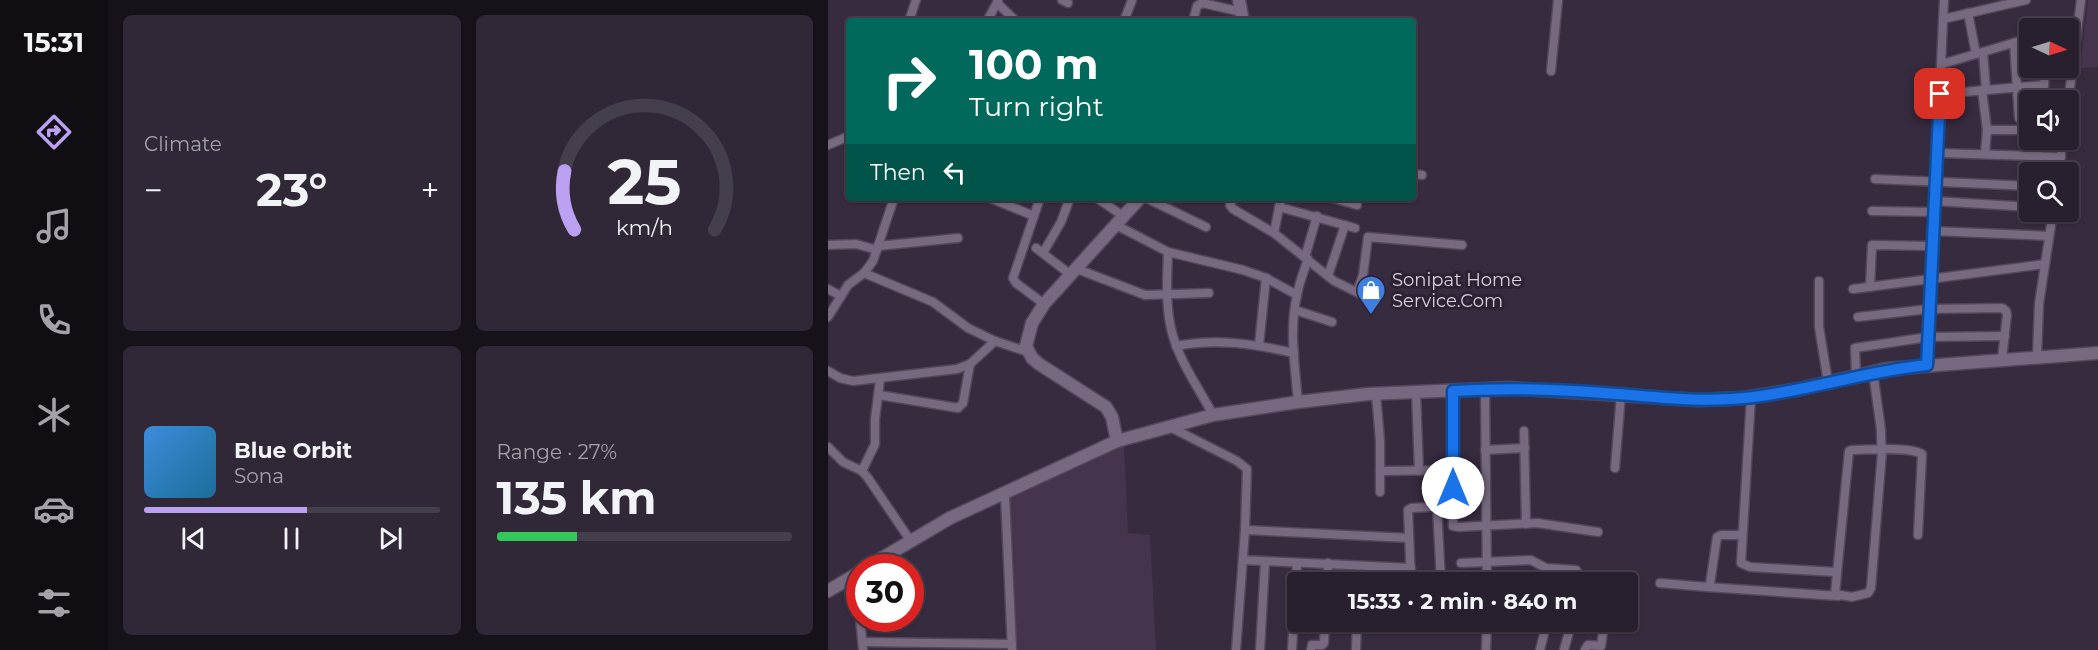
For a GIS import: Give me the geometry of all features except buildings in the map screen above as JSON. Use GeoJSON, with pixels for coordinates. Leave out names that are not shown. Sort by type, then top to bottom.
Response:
{"type":"FeatureCollection","features":[{"type":"Feature","properties":{"kind":"street"},"geometry":{"type":"LineString","coordinates":[[910,18],[916,0]]}},
{"type":"Feature","properties":{"kind":"street"},"geometry":{"type":"LineString","coordinates":[[1125,18],[1132,0]]}},
{"type":"Feature","properties":{"kind":"street"},"geometry":{"type":"LineString","coordinates":[[1551,71],[1558,0]]}},
{"type":"Feature","properties":{"kind":"street"},"geometry":{"type":"LineString","coordinates":[[1927,365],[1944,0]]}},
{"type":"Feature","properties":{"kind":"street"},"geometry":{"type":"LineString","coordinates":[[1943,19],[2026,0]]}},
{"type":"Feature","properties":{"kind":"street"},"geometry":{"type":"LineString","coordinates":[[2076,18],[2081,0]]}},
{"type":"Feature","properties":{"kind":"street"},"geometry":{"type":"LineString","coordinates":[[989,18],[998,2],[1013,18]]}},
{"type":"Feature","properties":{"kind":"street"},"geometry":{"type":"LineString","coordinates":[[1194,18],[1197,6],[1202,3],[1241,11]]}},
{"type":"Feature","properties":{"kind":"street"},"geometry":{"type":"LineString","coordinates":[[1968,13],[1979,53],[1984,90],[1987,130],[1985,154]]}},
{"type":"Feature","properties":{"kind":"street"},"geometry":{"type":"LineString","coordinates":[[1942,64],[2019,41]]}},
{"type":"Feature","properties":{"kind":"street"},"geometry":{"type":"LineString","coordinates":[[2014,43],[2019,118]]}},
{"type":"Feature","properties":{"kind":"street"},"geometry":{"type":"LineString","coordinates":[[2044,78],[2044,90]]}},
{"type":"Feature","properties":{"kind":"street"},"geometry":{"type":"LineString","coordinates":[[1940,94],[2044,85]]}},
{"type":"Feature","properties":{"kind":"street"},"geometry":{"type":"LineString","coordinates":[[1987,130],[2019,130]]}},
{"type":"Feature","properties":{"kind":"street"},"geometry":{"type":"LineString","coordinates":[[828,145],[846,137]]}},
{"type":"Feature","properties":{"kind":"street"},"geometry":{"type":"LineString","coordinates":[[2037,156],[2038,150]]}},
{"type":"Feature","properties":{"kind":"street"},"geometry":{"type":"LineString","coordinates":[[2060,162],[2062,150]]}},
{"type":"Feature","properties":{"kind":"street"},"geometry":{"type":"LineString","coordinates":[[1938,153],[2061,157]]}},
{"type":"Feature","properties":{"kind":"street"},"geometry":{"type":"LineString","coordinates":[[1875,179],[2019,185]]}},
{"type":"Feature","properties":{"kind":"street"},"geometry":{"type":"LineString","coordinates":[[828,317],[851,282],[864,273],[878,248],[893,201]]}},
{"type":"Feature","properties":{"kind":"street"},"geometry":{"type":"LineString","coordinates":[[997,201],[1034,216]]}},
{"type":"Feature","properties":{"kind":"street"},"geometry":{"type":"LineString","coordinates":[[1039,201],[1014,278],[1016,283],[1044,304]]}},
{"type":"Feature","properties":{"kind":"street"},"geometry":{"type":"LineString","coordinates":[[1069,201],[1061,222],[1039,251],[1074,272],[1136,293],[1167,295],[1209,293]]}},
{"type":"Feature","properties":{"kind":"street"},"geometry":{"type":"LineString","coordinates":[[1101,201],[1119,221],[1168,252],[1221,263],[1266,278],[1297,294]]}},
{"type":"Feature","properties":{"kind":"street"},"geometry":{"type":"LineString","coordinates":[[1028,352],[1029,330],[1044,304],[1137,201]]}},
{"type":"Feature","properties":{"kind":"street"},"geometry":{"type":"LineString","coordinates":[[1152,201],[1206,227]]}},
{"type":"Feature","properties":{"kind":"street"},"geometry":{"type":"LineString","coordinates":[[1231,201],[1233,209],[1274,233],[1328,276],[1373,300]]}},
{"type":"Feature","properties":{"kind":"street"},"geometry":{"type":"LineString","coordinates":[[1343,201],[1357,205]]}},
{"type":"Feature","properties":{"kind":"street"},"geometry":{"type":"LineString","coordinates":[[1935,201],[2019,206]]}},
{"type":"Feature","properties":{"kind":"street"},"geometry":{"type":"LineString","coordinates":[[1274,233],[1280,203],[1350,227],[1328,276]]}},
{"type":"Feature","properties":{"kind":"street"},"geometry":{"type":"LineString","coordinates":[[1872,211],[1934,212]]}},
{"type":"Feature","properties":{"kind":"street"},"geometry":{"type":"LineString","coordinates":[[1298,402],[1294,353],[1294,309],[1317,216]]}},
{"type":"Feature","properties":{"kind":"street"},"geometry":{"type":"LineString","coordinates":[[2037,357],[2038,304],[2051,222]]}},
{"type":"Feature","properties":{"kind":"street"},"geometry":{"type":"LineString","coordinates":[[1933,231],[2049,236]]}},
{"type":"Feature","properties":{"kind":"street"},"geometry":{"type":"LineString","coordinates":[[1357,292],[1363,275],[1370,237],[1461,245]]}},
{"type":"Feature","properties":{"kind":"street"},"geometry":{"type":"LineString","coordinates":[[828,245],[856,244],[878,248],[958,238]]}},
{"type":"Feature","properties":{"kind":"street"},"geometry":{"type":"LineString","coordinates":[[1869,287],[1872,245],[1932,246]]}},
{"type":"Feature","properties":{"kind":"street"},"geometry":{"type":"LineString","coordinates":[[1168,252],[1167,295],[1172,333],[1176,346],[1213,416]]}},
{"type":"Feature","properties":{"kind":"street"},"geometry":{"type":"LineString","coordinates":[[1853,289],[2045,264]]}},
{"type":"Feature","properties":{"kind":"street"},"geometry":{"type":"LineString","coordinates":[[864,273],[933,302],[968,328],[995,341],[1028,352],[1039,364],[1106,407],[1112,417],[1117,441]]}},
{"type":"Feature","properties":{"kind":"street"},"geometry":{"type":"LineString","coordinates":[[1260,345],[1266,278]]}},
{"type":"Feature","properties":{"kind":"street"},"geometry":{"type":"LineString","coordinates":[[1820,281],[1819,327],[1828,382]]}},
{"type":"Feature","properties":{"kind":"street"},"geometry":{"type":"LineString","coordinates":[[828,290],[841,296]]}},
{"type":"Feature","properties":{"kind":"street"},"geometry":{"type":"LineString","coordinates":[[1294,309],[1332,322]]}},
{"type":"Feature","properties":{"kind":"street"},"geometry":{"type":"LineString","coordinates":[[1858,317],[1929,309],[2004,309],[2007,315],[2002,360]]}},
{"type":"Feature","properties":{"kind":"street"},"geometry":{"type":"LineString","coordinates":[[1856,376],[1855,348],[1928,337],[2004,336]]}},
{"type":"Feature","properties":{"kind":"street"},"geometry":{"type":"LineString","coordinates":[[828,371],[847,380],[880,380],[899,375],[942,372],[970,364],[995,341]]}},
{"type":"Feature","properties":{"kind":"street"},"geometry":{"type":"LineString","coordinates":[[1176,346],[1200,342],[1260,345],[1294,353]]}},
{"type":"Feature","properties":{"kind":"street"},"geometry":{"type":"LineString","coordinates":[[888,554],[950,518],[1117,441],[1213,416],[1298,402],[1376,394],[1485,389],[1572,390],[1698,400],[1751,397],[1873,372],[1927,365],[2098,353]]}},
{"type":"Feature","properties":{"kind":"street"},"geometry":{"type":"LineString","coordinates":[[879,395],[958,408],[963,403],[970,364]]}},
{"type":"Feature","properties":{"kind":"street"},"geometry":{"type":"LineString","coordinates":[[1660,583],[1857,597],[1866,594],[1870,590],[1882,450],[1873,372]]}},
{"type":"Feature","properties":{"kind":"street"},"geometry":{"type":"LineString","coordinates":[[862,471],[875,444],[875,419],[880,380]]}},
{"type":"Feature","properties":{"kind":"street"},"geometry":{"type":"LineString","coordinates":[[1485,389],[1487,572]]}},
{"type":"Feature","properties":{"kind":"street"},"geometry":{"type":"LineString","coordinates":[[1453,391],[1454,527],[1526,524],[1598,532]]}},
{"type":"Feature","properties":{"kind":"street"},"geometry":{"type":"LineString","coordinates":[[1416,392],[1419,471]]}},
{"type":"Feature","properties":{"kind":"street"},"geometry":{"type":"LineString","coordinates":[[1376,394],[1380,441],[1380,492]]}},
{"type":"Feature","properties":{"kind":"street"},"geometry":{"type":"LineString","coordinates":[[1615,468],[1621,394]]}},
{"type":"Feature","properties":{"kind":"street"},"geometry":{"type":"LineString","coordinates":[[1751,397],[1741,561],[1743,565],[1836,572]]}},
{"type":"Feature","properties":{"kind":"street"},"geometry":{"type":"LineString","coordinates":[[1168,426],[1238,461],[1247,469],[1236,650]]}},
{"type":"Feature","properties":{"kind":"street"},"geometry":{"type":"LineString","coordinates":[[1524,431],[1526,524]]}},
{"type":"Feature","properties":{"kind":"street"},"geometry":{"type":"LineString","coordinates":[[1485,450],[1525,448]]}},
{"type":"Feature","properties":{"kind":"street"},"geometry":{"type":"LineString","coordinates":[[1839,596],[1835,592],[1836,572],[1848,452],[1882,450],[1915,451],[1922,454],[1918,535]]}},
{"type":"Feature","properties":{"kind":"street"},"geometry":{"type":"LineString","coordinates":[[829,451],[849,466],[862,471],[910,540]]}},
{"type":"Feature","properties":{"kind":"street"},"geometry":{"type":"LineString","coordinates":[[1380,471],[1453,470]]}},
{"type":"Feature","properties":{"kind":"street"},"geometry":{"type":"LineString","coordinates":[[863,646],[1012,647],[1005,494]]}},
{"type":"Feature","properties":{"kind":"street"},"geometry":{"type":"LineString","coordinates":[[1411,572],[1409,508],[1453,506]]}},
{"type":"Feature","properties":{"kind":"street"},"geometry":{"type":"LineString","coordinates":[[1437,507],[1440,572]]}},
{"type":"Feature","properties":{"kind":"street"},"geometry":{"type":"LineString","coordinates":[[1245,530],[1409,538]]}},
{"type":"Feature","properties":{"kind":"street"},"geometry":{"type":"LineString","coordinates":[[1707,587],[1710,584],[1717,537],[1721,534],[1742,535]]}},
{"type":"Feature","properties":{"kind":"street"},"geometry":{"type":"LineString","coordinates":[[1243,560],[1297,564],[1328,562],[1411,568]]}},
{"type":"Feature","properties":{"kind":"street"},"geometry":{"type":"LineString","coordinates":[[1461,563],[1531,560],[1546,568],[1576,570],[1577,572]]}},
{"type":"Feature","properties":{"kind":"street"},"geometry":{"type":"LineString","coordinates":[[1260,650],[1265,562]]}},
{"type":"Feature","properties":{"kind":"street"},"geometry":{"type":"LineString","coordinates":[[1328,562],[1328,572]]}},
{"type":"Feature","properties":{"kind":"street"},"geometry":{"type":"LineString","coordinates":[[1292,650],[1297,564]]}},
{"type":"Feature","properties":{"kind":"street"},"geometry":{"type":"LineString","coordinates":[[829,588],[845,581]]}},
{"type":"Feature","properties":{"kind":"street"},"geometry":{"type":"LineString","coordinates":[[1311,650],[1312,645],[1324,643],[1324,632]]}},
{"type":"Feature","properties":{"kind":"street"},"geometry":{"type":"LineString","coordinates":[[1356,650],[1357,632]]}},
{"type":"Feature","properties":{"kind":"street"},"geometry":{"type":"LineString","coordinates":[[1486,650],[1487,632]]}},
{"type":"Feature","properties":{"kind":"street"},"geometry":{"type":"LineString","coordinates":[[1540,650],[1545,632]]}},
{"type":"Feature","properties":{"kind":"street"},"geometry":{"type":"LineString","coordinates":[[1564,650],[1569,632]]}},
{"type":"Feature","properties":{"kind":"street"},"geometry":{"type":"LineString","coordinates":[[1585,650],[1588,645],[1601,646],[1603,632]]}},
{"type":"Feature","properties":{"kind":"shaded area"},"geometry":{"type":"Polygon","coordinates":[[[2088,0],[2098,0],[2098,67],[2080,68],[2088,0]]]}},
{"type":"Feature","properties":{"kind":"shaded area"},"geometry":{"type":"Polygon","coordinates":[[[1124,444],[1128,533],[1150,535],[1156,650],[1014,650],[1007,495],[1124,444]]]}},
{"type":"Feature","properties":{"kind":"place","name":"Sonipat Home Service.Com"},"geometry":{"type":"Point","coordinates":[1371,316]}},
{"type":"Feature","properties":{"kind":"route"},"geometry":{"type":"LineString","coordinates":[[1453,488],[1453,391],[1509,388],[1572,390],[1698,400],[1744,398],[1800,389],[1886,369],[1927,365],[1940,94]]}}]}
